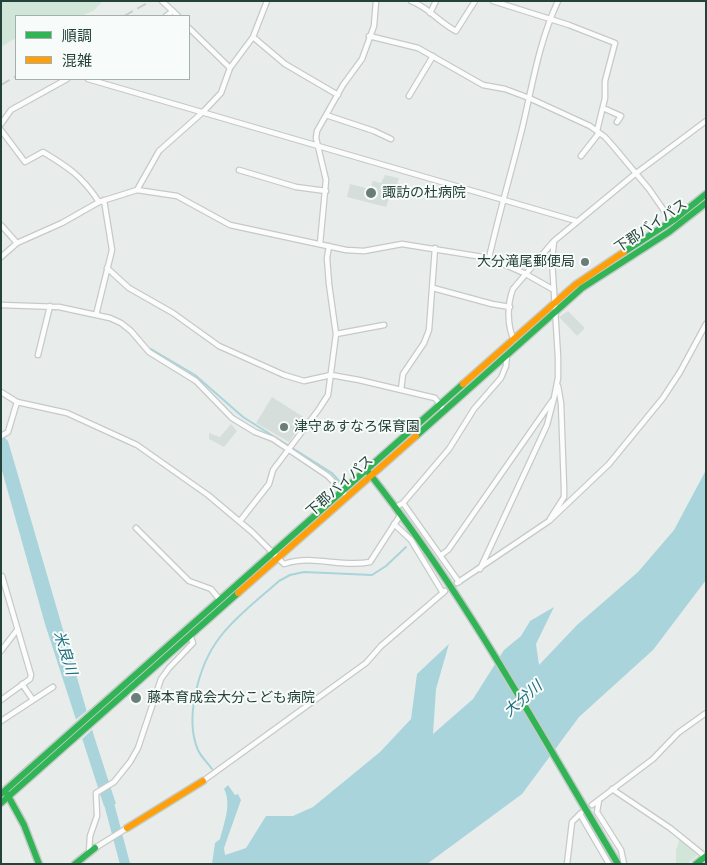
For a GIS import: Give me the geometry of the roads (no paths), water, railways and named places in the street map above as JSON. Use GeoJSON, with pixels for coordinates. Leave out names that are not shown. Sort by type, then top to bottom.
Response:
{"type":"FeatureCollection","features":[{"type":"Feature","properties":{"kind":"main road"},"geometry":{"type":"LineString","coordinates":[[93,717],[190,635],[276,555],[515,342],[555,303],[594,271],[672,222],[706,194]]}},
{"type":"Feature","properties":{"kind":"main road","name":"下郡バイパス"},"geometry":{"type":"LineString","coordinates":[[442,407],[507,354],[515,342],[555,312],[582,288],[669,232],[706,203]]}},
{"type":"Feature","properties":{"kind":"main road"},"geometry":{"type":"LineString","coordinates":[[368,473],[401,514],[462,605],[618,864]]}},
{"type":"Feature","properties":{"kind":"main road"},"geometry":{"type":"LineString","coordinates":[[1,803],[4,792],[93,717],[220,600],[276,555]]}},
{"type":"Feature","properties":{"kind":"main road"},"geometry":{"type":"LineString","coordinates":[[127,828],[203,781]]}},
{"type":"Feature","properties":{"kind":"main road"},"geometry":{"type":"LineString","coordinates":[[4,792],[24,825],[39,864]]}},
{"type":"Feature","properties":{"kind":"main road"},"geometry":{"type":"LineString","coordinates":[[75,864],[95,848]]}},
{"type":"Feature","properties":{"kind":"main road"},"geometry":{"type":"LineString","coordinates":[[696,864],[706,857]]}},
{"type":"Feature","properties":{"kind":"street"},"geometry":{"type":"LineString","coordinates":[[162,1],[177,15]]}},
{"type":"Feature","properties":{"kind":"street"},"geometry":{"type":"LineString","coordinates":[[137,190],[159,151],[203,112],[221,93],[230,68],[252,37],[267,1]]}},
{"type":"Feature","properties":{"kind":"street"},"geometry":{"type":"LineString","coordinates":[[320,244],[326,191],[325,169],[318,146],[317,131],[362,59],[376,17],[376,1]]}},
{"type":"Feature","properties":{"kind":"street"},"geometry":{"type":"LineString","coordinates":[[411,1],[419,4],[456,31],[475,1]]}},
{"type":"Feature","properties":{"kind":"street"},"geometry":{"type":"LineString","coordinates":[[430,13],[436,1]]}},
{"type":"Feature","properties":{"kind":"street"},"geometry":{"type":"LineString","coordinates":[[493,1],[550,19],[615,43],[616,46],[605,81],[603,108],[598,132],[582,156]]}},
{"type":"Feature","properties":{"kind":"street"},"geometry":{"type":"LineString","coordinates":[[489,258],[529,98],[536,58],[558,1]]}},
{"type":"Feature","properties":{"kind":"street"},"geometry":{"type":"LineString","coordinates":[[167,15],[173,11]]}},
{"type":"Feature","properties":{"kind":"street"},"geometry":{"type":"LineString","coordinates":[[190,29],[230,68]]}},
{"type":"Feature","properties":{"kind":"street"},"geometry":{"type":"LineString","coordinates":[[369,36],[418,48],[446,66],[482,85],[505,89],[529,98],[598,132],[635,174],[672,222]]}},
{"type":"Feature","properties":{"kind":"street"},"geometry":{"type":"LineString","coordinates":[[252,37],[285,64],[338,95]]}},
{"type":"Feature","properties":{"kind":"street"},"geometry":{"type":"LineString","coordinates":[[409,96],[433,56]]}},
{"type":"Feature","properties":{"kind":"street"},"geometry":{"type":"LineString","coordinates":[[1,124],[11,110],[65,80]]}},
{"type":"Feature","properties":{"kind":"street"},"geometry":{"type":"LineString","coordinates":[[91,80],[576,222]]}},
{"type":"Feature","properties":{"kind":"street"},"geometry":{"type":"LineString","coordinates":[[603,108],[622,113],[617,122]]}},
{"type":"Feature","properties":{"kind":"street"},"geometry":{"type":"LineString","coordinates":[[326,115],[374,131],[391,139]]}},
{"type":"Feature","properties":{"kind":"street"},"geometry":{"type":"LineString","coordinates":[[515,342],[510,330],[510,307],[513,289],[524,273],[554,241],[576,222],[635,174],[706,121]]}},
{"type":"Feature","properties":{"kind":"street"},"geometry":{"type":"LineString","coordinates":[[1,130],[25,162],[43,152],[74,170],[101,201],[112,250],[96,315]]}},
{"type":"Feature","properties":{"kind":"street"},"geometry":{"type":"LineString","coordinates":[[239,170],[296,187],[326,191]]}},
{"type":"Feature","properties":{"kind":"street"},"geometry":{"type":"LineString","coordinates":[[1,257],[17,243],[62,223],[101,201],[137,190],[177,196],[230,225],[329,246],[364,251],[402,244],[489,258],[524,273],[554,290]]}},
{"type":"Feature","properties":{"kind":"street"},"geometry":{"type":"LineString","coordinates":[[1,225],[17,243]]}},
{"type":"Feature","properties":{"kind":"street"},"geometry":{"type":"LineString","coordinates":[[549,521],[564,497],[561,403],[557,383],[552,260],[554,241]]}},
{"type":"Feature","properties":{"kind":"street"},"geometry":{"type":"LineString","coordinates":[[240,521],[269,484],[273,470],[289,447],[324,402],[331,376],[336,334],[329,284],[329,246]]}},
{"type":"Feature","properties":{"kind":"street"},"geometry":{"type":"LineString","coordinates":[[401,390],[403,374],[424,343],[429,330],[435,248]]}},
{"type":"Feature","properties":{"kind":"street"},"geometry":{"type":"LineString","coordinates":[[107,268],[129,288],[173,313],[229,351],[294,379],[304,381],[331,376],[435,398],[442,407]]}},
{"type":"Feature","properties":{"kind":"street"},"geometry":{"type":"LineString","coordinates":[[432,288],[510,307]]}},
{"type":"Feature","properties":{"kind":"street"},"geometry":{"type":"LineString","coordinates":[[1,305],[50,306],[96,315],[121,323],[132,331],[149,352],[196,381],[232,418],[289,447],[328,476],[345,494]]}},
{"type":"Feature","properties":{"kind":"street"},"geometry":{"type":"LineString","coordinates":[[38,355],[50,306]]}},
{"type":"Feature","properties":{"kind":"street"},"geometry":{"type":"LineString","coordinates":[[403,503],[458,582],[549,521],[609,464],[634,436],[680,372],[706,324]]}},
{"type":"Feature","properties":{"kind":"street"},"geometry":{"type":"LineString","coordinates":[[336,334],[384,325]]}},
{"type":"Feature","properties":{"kind":"street"},"geometry":{"type":"LineString","coordinates":[[396,507],[403,503],[449,449],[474,409],[501,378],[506,366],[507,354]]}},
{"type":"Feature","properties":{"kind":"street"},"geometry":{"type":"LineString","coordinates":[[480,569],[547,425],[557,383]]}},
{"type":"Feature","properties":{"kind":"street"},"geometry":{"type":"LineString","coordinates":[[1,392],[17,402],[67,413],[137,445],[208,495],[240,521],[284,564],[295,560],[310,559],[361,564],[370,562],[401,514]]}},
{"type":"Feature","properties":{"kind":"street"},"geometry":{"type":"LineString","coordinates":[[441,556],[448,550],[554,398]]}},
{"type":"Feature","properties":{"kind":"street"},"geometry":{"type":"LineString","coordinates":[[1,436],[8,432],[17,402]]}},
{"type":"Feature","properties":{"kind":"street"},"geometry":{"type":"LineString","coordinates":[[203,781],[366,663],[381,646],[444,592],[411,540],[394,524]]}},
{"type":"Feature","properties":{"kind":"street"},"geometry":{"type":"LineString","coordinates":[[136,528],[189,581],[211,589],[220,600]]}},
{"type":"Feature","properties":{"kind":"street"},"geometry":{"type":"LineString","coordinates":[[1,700],[30,679],[31,675],[2,576]]}},
{"type":"Feature","properties":{"kind":"street"},"geometry":{"type":"LineString","coordinates":[[2,599],[7,596]]}},
{"type":"Feature","properties":{"kind":"street"},"geometry":{"type":"LineString","coordinates":[[1,651],[17,630]]}},
{"type":"Feature","properties":{"kind":"street"},"geometry":{"type":"LineString","coordinates":[[89,853],[90,836],[97,816],[96,794],[118,778],[134,756],[161,679],[193,643],[190,635]]}},
{"type":"Feature","properties":{"kind":"street"},"geometry":{"type":"LineString","coordinates":[[22,684],[33,700]]}},
{"type":"Feature","properties":{"kind":"street"},"geometry":{"type":"LineString","coordinates":[[1,721],[53,688]]}},
{"type":"Feature","properties":{"kind":"street"},"geometry":{"type":"LineString","coordinates":[[592,804],[653,759],[678,733],[706,713]]}},
{"type":"Feature","properties":{"kind":"street"},"geometry":{"type":"LineString","coordinates":[[612,789],[670,828],[706,857]]}},
{"type":"Feature","properties":{"kind":"street"},"geometry":{"type":"LineString","coordinates":[[602,797],[596,805],[597,812],[621,850],[624,864]]}},
{"type":"Feature","properties":{"kind":"street"},"geometry":{"type":"LineString","coordinates":[[567,864],[572,822],[580,813],[609,864]]}},
{"type":"Feature","properties":{"kind":"street"},"geometry":{"type":"LineString","coordinates":[[95,848],[127,828]]}},
{"type":"Feature","properties":{"kind":"water"},"geometry":{"type":"Polygon","coordinates":[[[1,434],[8,441],[94,736],[116,804],[104,806],[45,624],[1,467],[1,434]]]}},
{"type":"Feature","properties":{"kind":"water","name":"大分川"},"geometry":{"type":"Polygon","coordinates":[[[706,470],[706,580],[653,650],[579,717],[522,794],[427,864],[212,864],[215,843],[220,839],[226,814],[227,801],[224,789],[228,785],[235,795],[238,794],[241,800],[224,848],[225,855],[246,848],[266,816],[293,816],[313,807],[380,752],[411,719],[417,674],[449,644],[436,689],[433,734],[473,699],[504,650],[521,636],[530,621],[554,607],[536,644],[539,665],[577,625],[638,572],[674,530],[706,470]]]}},
{"type":"Feature","properties":{"kind":"waterway"},"geometry":{"type":"LineString","coordinates":[[151,349],[195,375],[243,417],[332,473],[340,482]]}},
{"type":"Feature","properties":{"kind":"waterway"},"geometry":{"type":"LineString","coordinates":[[212,769],[199,753],[194,737],[193,707],[200,676],[212,648],[226,629],[279,581],[290,575],[304,572],[372,575],[386,566],[406,547]]}},
{"type":"Feature","properties":{"kind":"waterway","name":"米良川"},"geometry":{"type":"LineString","coordinates":[[106,792],[125,864]]}},
{"type":"Feature","properties":{"kind":"railway"},"geometry":{"type":"LineString","coordinates":[[126,15],[151,1]]}},
{"type":"Feature","properties":{"kind":"railway"},"geometry":{"type":"LineString","coordinates":[[1,85],[15,77]]}},
{"type":"Feature","properties":{"kind":"place","name":"諏訪の杜病院"},"geometry":{"type":"Point","coordinates":[371,193]}},
{"type":"Feature","properties":{"kind":"place","name":"大分滝尾郵便局"},"geometry":{"type":"Point","coordinates":[585,262]}},
{"type":"Feature","properties":{"kind":"place","name":"津守あすなろ保育園"},"geometry":{"type":"Point","coordinates":[284,427]}},
{"type":"Feature","properties":{"kind":"place","name":"藤本育成会大分こども病院"},"geometry":{"type":"Point","coordinates":[136,698]}}]}
